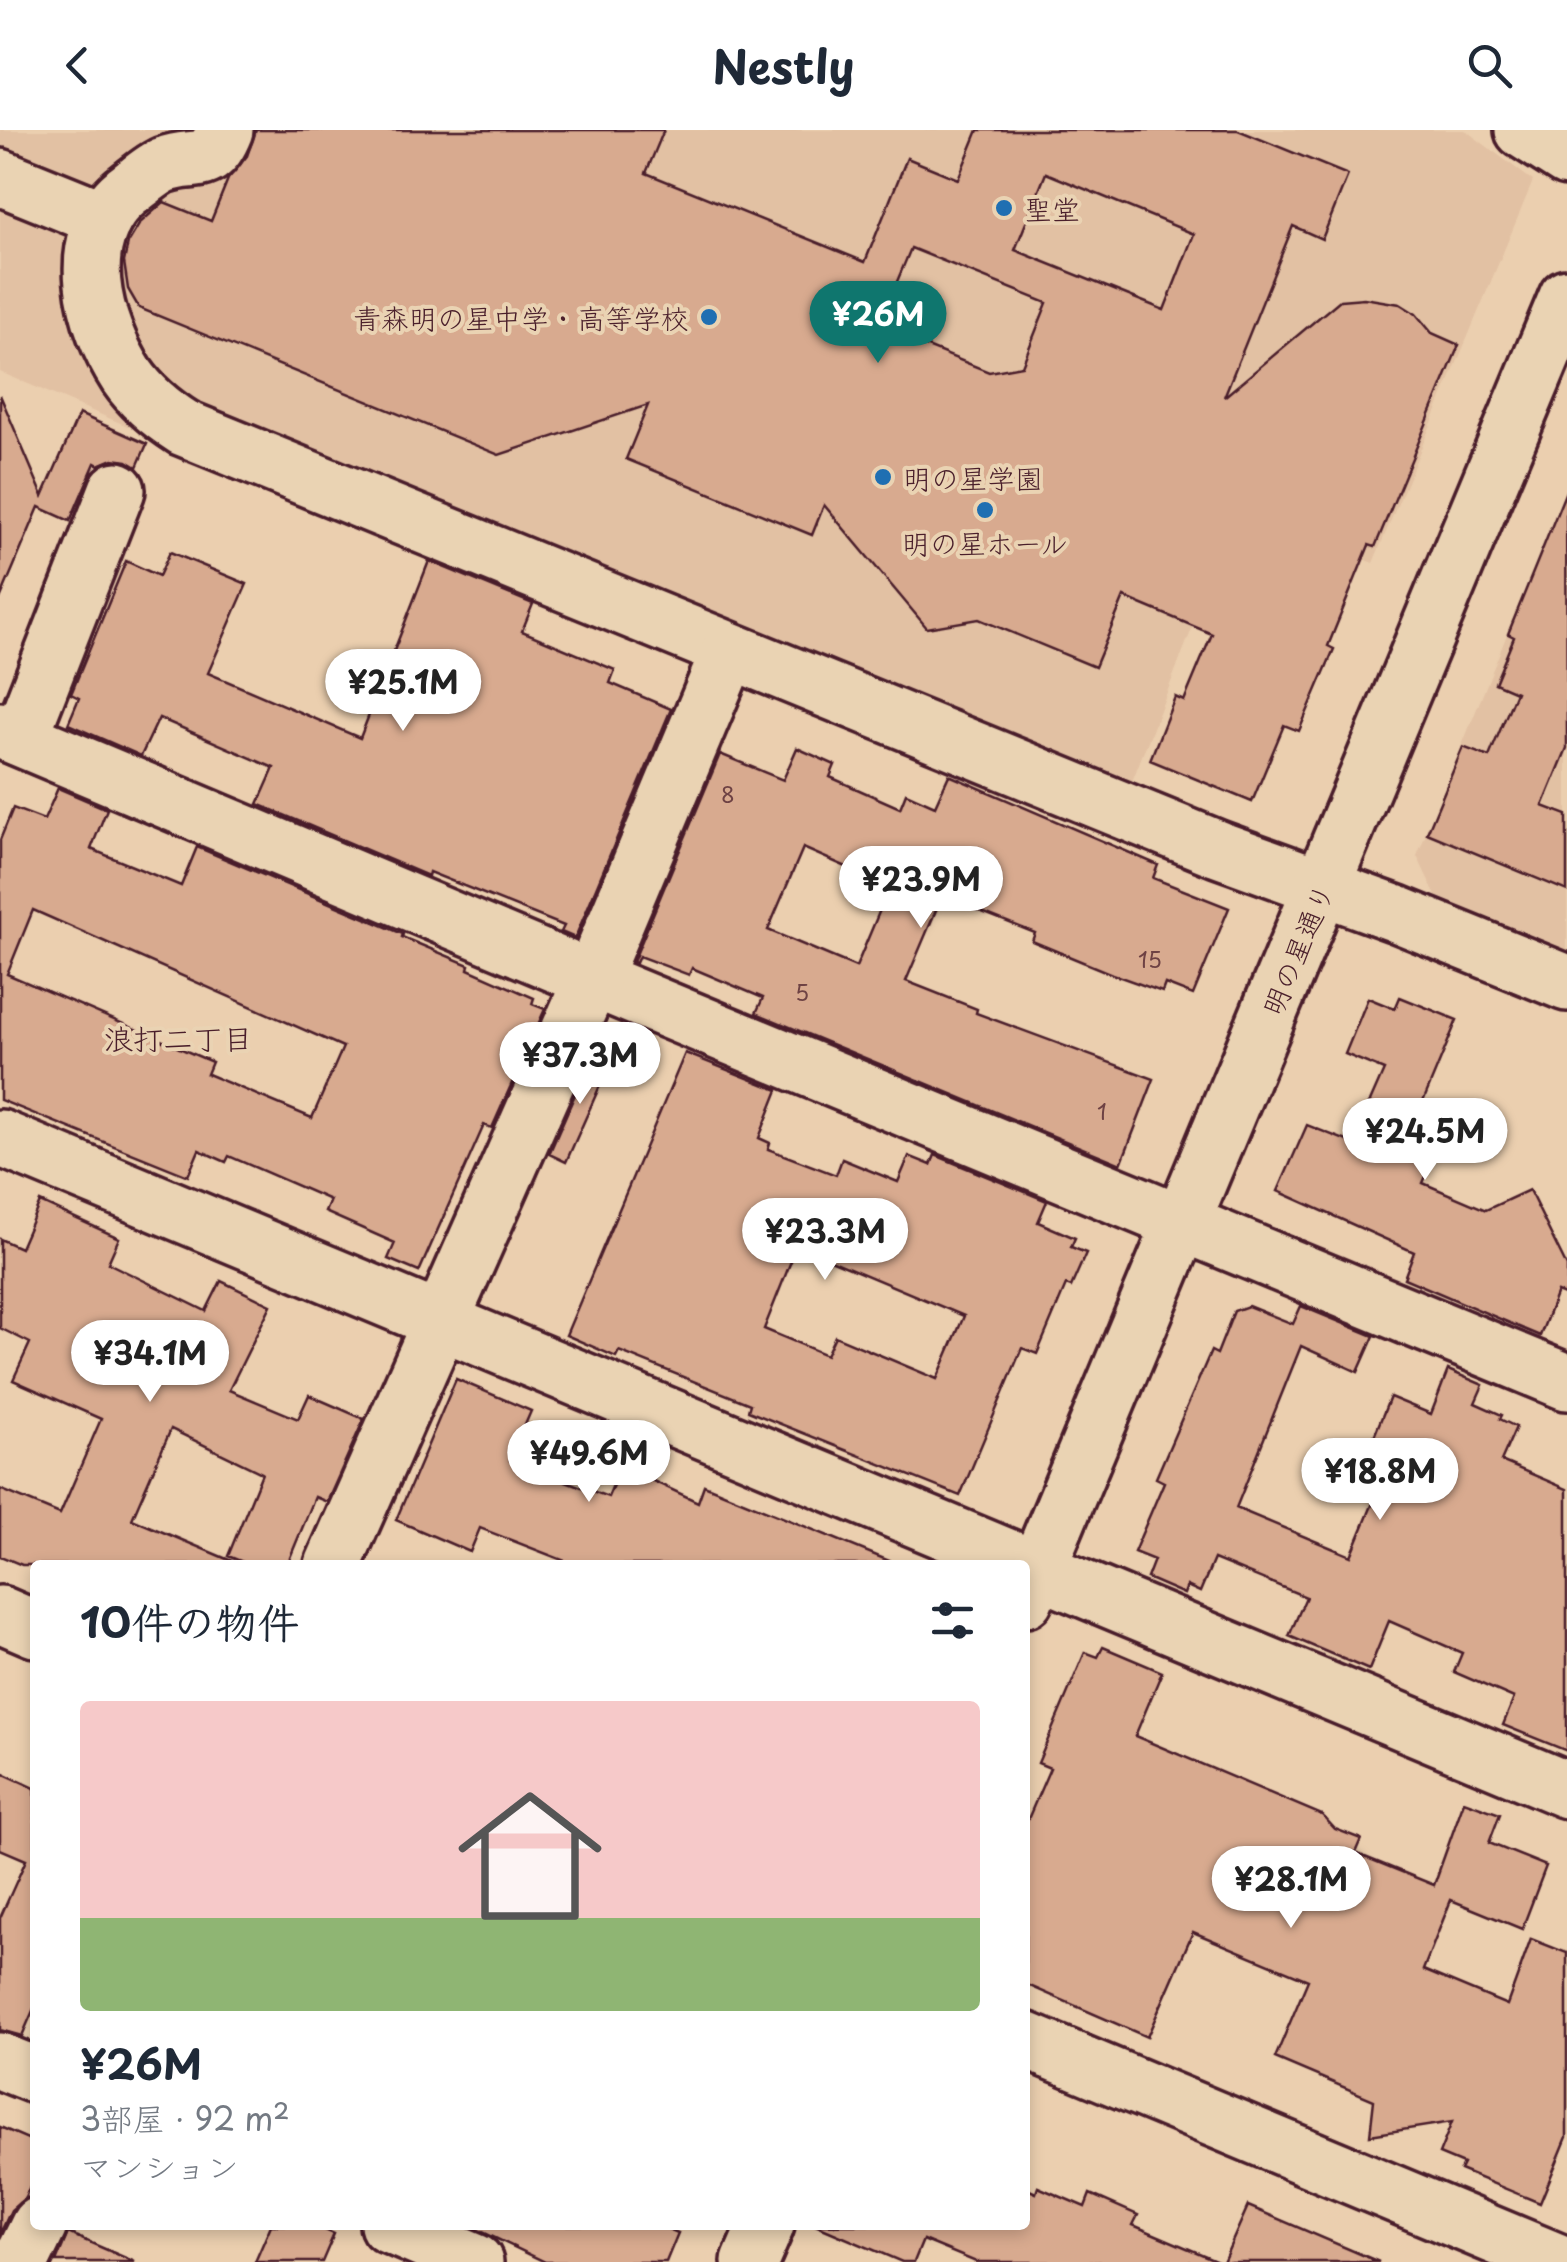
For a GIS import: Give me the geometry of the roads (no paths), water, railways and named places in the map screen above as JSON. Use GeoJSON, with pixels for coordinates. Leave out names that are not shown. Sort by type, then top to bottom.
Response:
{"type":"FeatureCollection","features":[{"type":"Feature","properties":{"kind":"street"},"geometry":{"type":"LineString","coordinates":[[225,130],[219,146],[204,160],[164,165],[123,194],[104,220],[91,266],[95,302],[108,340],[128,378],[145,398],[184,428],[1218,849],[1324,886],[1567,983]]}},
{"type":"Feature","properties":{"kind":"street"},"geometry":{"type":"LineString","coordinates":[[1522,130],[1567,158]]}},
{"type":"Feature","properties":{"kind":"street"},"geometry":{"type":"LineString","coordinates":[[0,177],[104,220]]}},
{"type":"Feature","properties":{"kind":"street","name":"明の星通り"},"geometry":{"type":"LineString","coordinates":[[1031,1584],[1560,331]]}},
{"type":"Feature","properties":{"kind":"street"},"geometry":{"type":"LineString","coordinates":[[117,490],[10,734],[1567,1382]]}},
{"type":"Feature","properties":{"kind":"street"},"geometry":{"type":"LineString","coordinates":[[335,1560],[592,979],[728,652]]}},
{"type":"Feature","properties":{"kind":"street"},"geometry":{"type":"LineString","coordinates":[[0,1138],[439,1321],[977,1560]]}},
{"type":"Feature","properties":{"kind":"street"},"geometry":{"type":"LineString","coordinates":[[1031,1584],[1567,1790]]}},
{"type":"Feature","properties":{"kind":"street"},"geometry":{"type":"LineString","coordinates":[[0,1614],[30,1627]]}},
{"type":"Feature","properties":{"kind":"street"},"geometry":{"type":"LineString","coordinates":[[1030,2042],[1558,2262]]}},
{"type":"Feature","properties":{"kind":"street"},"geometry":{"type":"LineString","coordinates":[[0,2060],[30,2074]]}},
{"type":"Feature","properties":{"kind":"street"},"geometry":{"type":"LineString","coordinates":[[21,2262],[37,2230]]}},
{"type":"Feature","properties":{"kind":"street"},"geometry":{"type":"LineString","coordinates":[[400,2230],[475,2262]]}},
{"type":"Feature","properties":{"kind":"street"},"geometry":{"type":"LineString","coordinates":[[750,2262],[764,2230]]}},
{"type":"Feature","properties":{"kind":"place","name":"聖堂"},"geometry":{"type":"Point","coordinates":[1004,208]}},
{"type":"Feature","properties":{"kind":"place","name":"青森明の星中学・高等学校"},"geometry":{"type":"Point","coordinates":[709,317]}},
{"type":"Feature","properties":{"kind":"place","name":"明の星学園"},"geometry":{"type":"Point","coordinates":[883,477]}},
{"type":"Feature","properties":{"kind":"place","name":"明の星ホール"},"geometry":{"type":"Point","coordinates":[985,510]}},
{"type":"Feature","properties":{"kind":"district","name":"浪打二丁目"},"geometry":{"type":"Point","coordinates":[178,1037]}}]}
